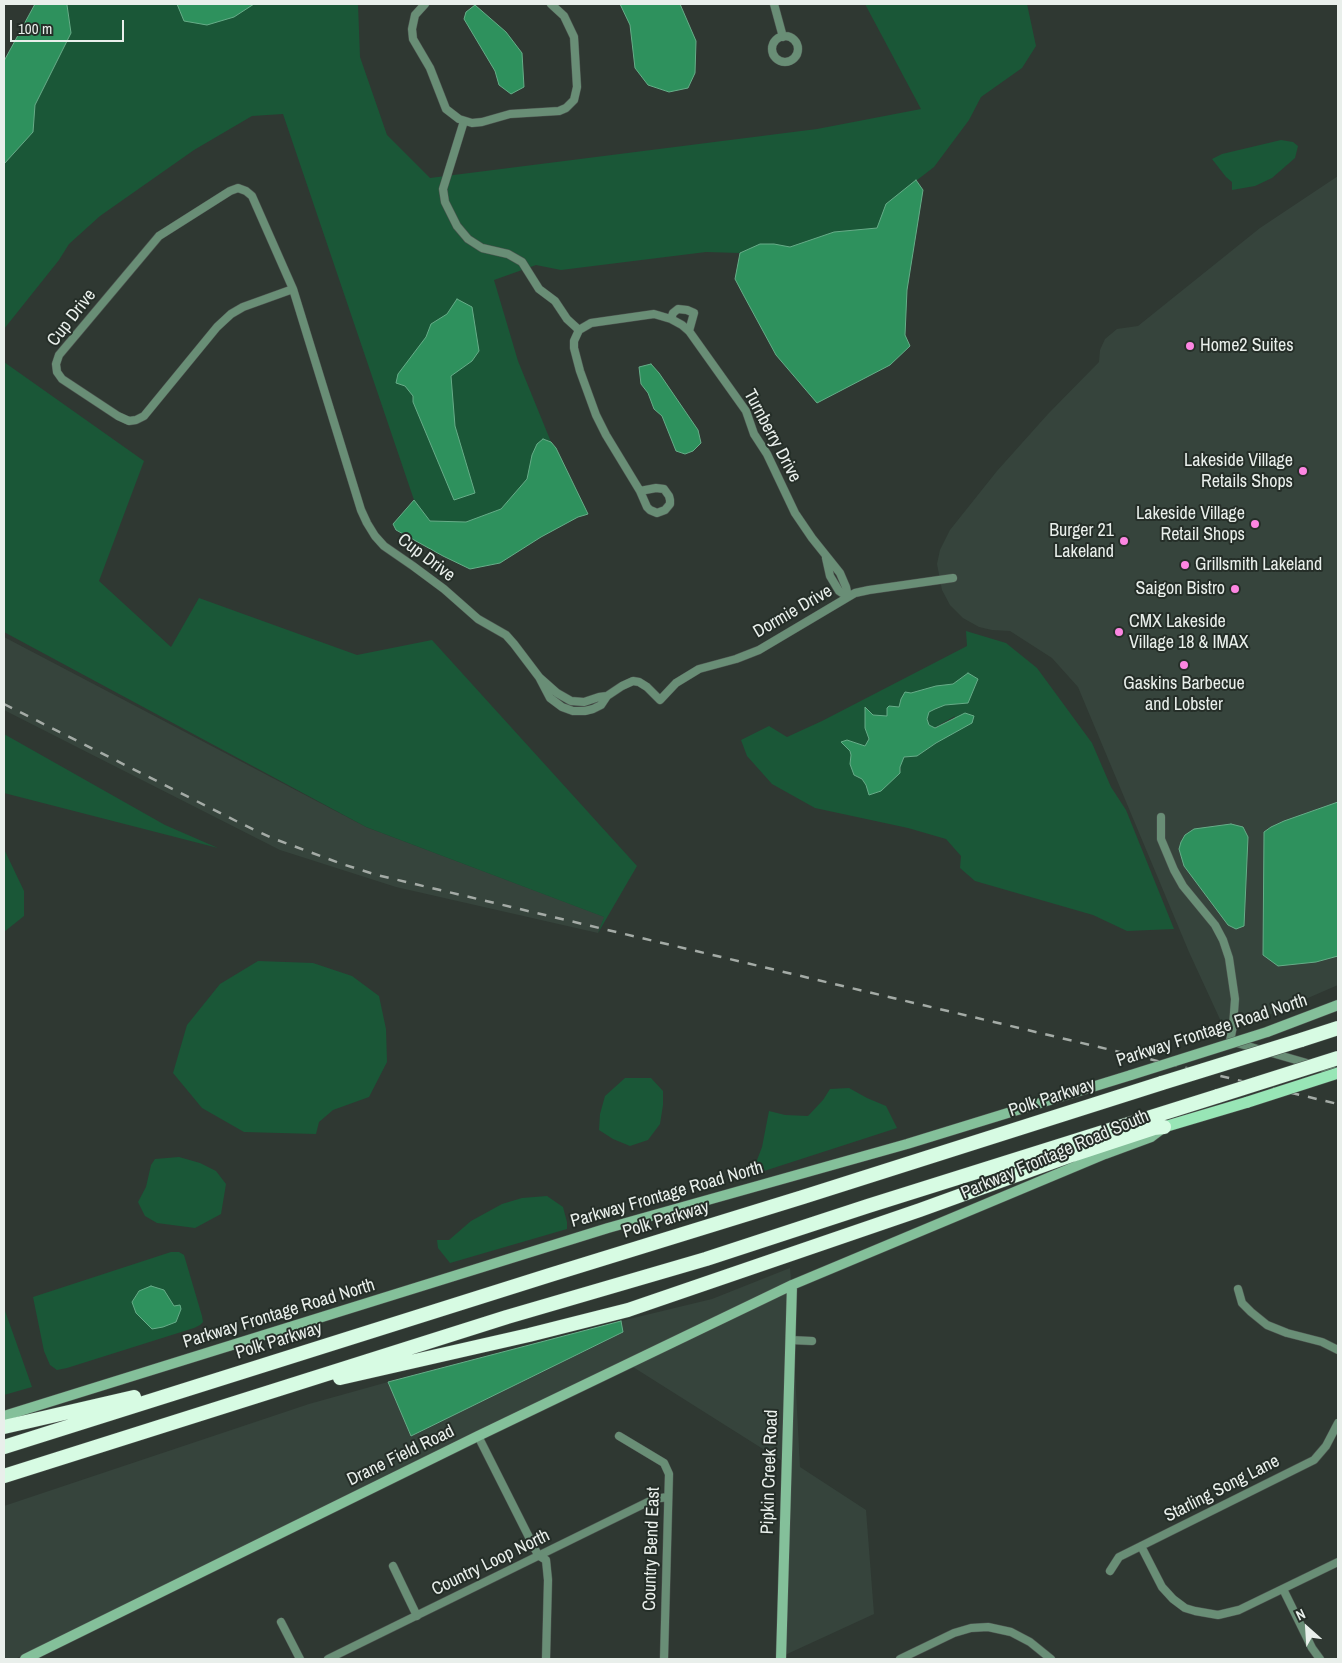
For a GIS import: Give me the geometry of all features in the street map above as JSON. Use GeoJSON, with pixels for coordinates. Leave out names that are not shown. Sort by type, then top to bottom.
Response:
{"type":"FeatureCollection","features":[{"type":"Feature","properties":{"kind":"highway","name":"Polk Parkway"},"geometry":{"type":"LineString","coordinates":[[4,1447],[803,1198],[1338,1028]]}},
{"type":"Feature","properties":{"kind":"highway"},"geometry":{"type":"LineString","coordinates":[[4,1476],[507,1317],[706,1259],[1338,1058]]}},
{"type":"Feature","properties":{"kind":"highway"},"geometry":{"type":"LineString","coordinates":[[247,1400],[529,1335],[628,1310],[920,1210],[1072,1155],[1154,1128],[1164,1128]]}},
{"type":"Feature","properties":{"kind":"highway"},"geometry":{"type":"LineString","coordinates":[[4,1427],[232,1375]]}},
{"type":"Feature","properties":{"kind":"main road","name":"Parkway Frontage Road North"},"geometry":{"type":"LineString","coordinates":[[4,1416],[599,1231],[924,1139],[1267,1032],[1338,1005]]}},
{"type":"Feature","properties":{"kind":"main road","name":"Parkway Frontage Road South"},"geometry":{"type":"LineString","coordinates":[[792,1285],[1104,1154],[1151,1137],[1164,1128],[1338,1072]]}},
{"type":"Feature","properties":{"kind":"main road","name":"Pipkin Creek Road"},"geometry":{"type":"LineString","coordinates":[[781,1659],[792,1285]]}},
{"type":"Feature","properties":{"kind":"main road","name":"Drane Field Road"},"geometry":{"type":"LineString","coordinates":[[25,1659],[478,1436],[792,1285]]}},
{"type":"Feature","properties":{"kind":"street"},"geometry":{"type":"LineString","coordinates":[[426,4],[415,15],[412,29],[413,39],[430,68],[446,109],[453,116],[464,121],[482,122],[510,114],[559,111],[566,108],[574,100],[577,87],[574,37],[564,16],[550,4]]}},
{"type":"Feature","properties":{"kind":"street"},"geometry":{"type":"LineString","coordinates":[[774,4],[783,37]]}},
{"type":"Feature","properties":{"kind":"street"},"geometry":{"type":"LineString","coordinates":[[464,121],[443,189],[446,202],[457,226],[468,239],[482,248],[508,254],[522,262],[539,289],[556,301],[567,319],[579,330],[574,342],[574,348],[588,395],[606,435],[640,491]]}},
{"type":"Feature","properties":{"kind":"street","name":"Cup Drive"},"geometry":{"type":"LineString","coordinates":[[293,289],[242,307],[231,314],[217,327],[144,416],[136,420],[129,421],[118,416],[62,379],[57,372],[56,364],[59,355],[159,236],[230,191],[238,188],[246,191],[252,196],[293,289],[361,510],[367,523],[384,546],[444,589],[478,620],[506,635],[539,677]]}},
{"type":"Feature","properties":{"kind":"street"},"geometry":{"type":"LineString","coordinates":[[671,319],[673,313],[678,310],[687,310],[694,313],[690,331]]}},
{"type":"Feature","properties":{"kind":"street","name":"Turnberry Drive"},"geometry":{"type":"LineString","coordinates":[[579,330],[584,325],[591,323],[646,314],[659,315],[671,319],[690,331],[746,411],[754,434],[767,454],[795,512],[812,538],[840,573],[848,597]]}},
{"type":"Feature","properties":{"kind":"street","name":"Dormie Drive"},"geometry":{"type":"LineString","coordinates":[[607,696],[633,681],[647,687],[660,700],[676,683],[699,669],[736,659],[759,650],[855,593],[953,578]]}},
{"type":"Feature","properties":{"kind":"street"},"geometry":{"type":"LineString","coordinates":[[539,677],[557,693],[571,701],[584,702],[607,696]]}},
{"type":"Feature","properties":{"kind":"street"},"geometry":{"type":"LineString","coordinates":[[539,677],[550,698],[562,707],[576,711],[593,710],[601,705],[607,696]]}},
{"type":"Feature","properties":{"kind":"street"},"geometry":{"type":"LineString","coordinates":[[576,711],[577,701]]}},
{"type":"Feature","properties":{"kind":"street"},"geometry":{"type":"LineString","coordinates":[[1161,817],[1161,839],[1174,870],[1183,886],[1215,925],[1223,940],[1229,958],[1235,999],[1230,1041],[1338,1072]]}},
{"type":"Feature","properties":{"kind":"street"},"geometry":{"type":"LineString","coordinates":[[1238,1290],[1242,1303],[1246,1308],[1267,1325],[1287,1333],[1322,1342],[1338,1350]]}},
{"type":"Feature","properties":{"kind":"street"},"geometry":{"type":"LineString","coordinates":[[790,1340],[812,1341]]}},
{"type":"Feature","properties":{"kind":"street","name":"Starling Song Lane"},"geometry":{"type":"LineString","coordinates":[[1110,1571],[1119,1557],[1314,1460],[1326,1446],[1338,1423]]}},
{"type":"Feature","properties":{"kind":"street"},"geometry":{"type":"LineString","coordinates":[[478,1436],[538,1555],[546,1560],[548,1569],[546,1659]]}},
{"type":"Feature","properties":{"kind":"street","name":"Country Bend East"},"geometry":{"type":"LineString","coordinates":[[619,1436],[664,1463],[669,1474],[664,1659]]}},
{"type":"Feature","properties":{"kind":"street","name":"Country Loop North"},"geometry":{"type":"LineString","coordinates":[[328,1659],[654,1499],[668,1497]]}},
{"type":"Feature","properties":{"kind":"street"},"geometry":{"type":"LineString","coordinates":[[1141,1546],[1162,1587],[1173,1599],[1185,1608],[1218,1615],[1239,1610],[1338,1562]]}},
{"type":"Feature","properties":{"kind":"street"},"geometry":{"type":"LineString","coordinates":[[393,1566],[417,1616]]}},
{"type":"Feature","properties":{"kind":"street"},"geometry":{"type":"LineString","coordinates":[[1283,1589],[1312,1648],[1320,1659]]}},
{"type":"Feature","properties":{"kind":"street"},"geometry":{"type":"LineString","coordinates":[[281,1622],[300,1659]]}},
{"type":"Feature","properties":{"kind":"street"},"geometry":{"type":"LineString","coordinates":[[900,1659],[954,1633],[971,1628],[988,1627],[1011,1632],[1030,1642],[1051,1659]]}},
{"type":"Feature","properties":{"kind":"shaded area"},"geometry":{"type":"Polygon","coordinates":[[[35,4],[68,4],[71,33],[35,105],[33,132],[4,164],[4,61],[35,4]]]}},
{"type":"Feature","properties":{"kind":"shaded area"},"geometry":{"type":"Polygon","coordinates":[[[68,4],[177,4],[184,21],[234,17],[254,4],[358,4],[360,57],[387,135],[430,178],[817,129],[921,109],[865,4],[1027,4],[1036,46],[1022,68],[981,97],[969,120],[934,167],[886,204],[878,228],[834,232],[790,247],[760,244],[740,253],[706,252],[561,270],[536,265],[494,280],[518,361],[551,442],[543,439],[532,455],[527,479],[501,509],[466,522],[430,521],[414,500],[283,114],[252,116],[194,150],[100,216],[69,244],[59,260],[4,329],[4,164],[33,132],[35,105],[71,33],[68,4]]]}},
{"type":"Feature","properties":{"kind":"shaded area"},"geometry":{"type":"Polygon","coordinates":[[[177,4],[254,4],[234,17],[207,25],[184,21],[177,4]]]}},
{"type":"Feature","properties":{"kind":"shaded area"},"geometry":{"type":"Polygon","coordinates":[[[620,4],[680,4],[696,41],[695,73],[688,88],[669,92],[648,85],[635,68],[630,25],[620,4]]]}},
{"type":"Feature","properties":{"kind":"shaded area"},"geometry":{"type":"Polygon","coordinates":[[[475,5],[506,32],[522,53],[524,87],[511,94],[499,85],[495,71],[464,19],[466,12],[475,5]]]}},
{"type":"Feature","properties":{"kind":"shaded area"},"geometry":{"type":"Polygon","coordinates":[[[1281,140],[1293,142],[1298,146],[1295,158],[1272,178],[1255,186],[1232,190],[1232,182],[1212,159],[1222,154],[1281,140]]]}},
{"type":"Feature","properties":{"kind":"shaded area"},"geometry":{"type":"Polygon","coordinates":[[[1338,176],[1338,985],[1264,1017],[1224,1028],[1189,952],[1078,687],[1052,658],[1010,631],[979,627],[963,618],[950,605],[942,590],[937,564],[940,550],[950,530],[997,471],[1048,414],[1099,362],[1100,350],[1105,339],[1117,329],[1138,326],[1260,228],[1338,176]]]}},
{"type":"Feature","properties":{"kind":"shaded area"},"geometry":{"type":"Polygon","coordinates":[[[916,180],[923,190],[907,290],[905,335],[910,346],[890,365],[817,403],[776,355],[735,279],[740,253],[760,244],[790,247],[834,232],[877,228],[886,204],[916,180]]]}},
{"type":"Feature","properties":{"kind":"shaded area"},"geometry":{"type":"Polygon","coordinates":[[[457,299],[472,307],[479,351],[472,361],[451,376],[455,426],[475,493],[454,500],[413,402],[413,396],[405,386],[396,383],[398,374],[426,337],[431,324],[447,314],[457,299]]]}},
{"type":"Feature","properties":{"kind":"shaded area"},"geometry":{"type":"Polygon","coordinates":[[[4,362],[144,461],[99,581],[171,647],[199,598],[357,655],[432,640],[637,866],[598,933],[604,917],[366,827],[4,632],[4,362]]]}},
{"type":"Feature","properties":{"kind":"shaded area"},"geometry":{"type":"Polygon","coordinates":[[[651,364],[698,430],[701,443],[693,451],[685,454],[676,451],[662,416],[654,409],[648,393],[641,384],[639,367],[651,364]]]}},
{"type":"Feature","properties":{"kind":"shaded area"},"geometry":{"type":"Polygon","coordinates":[[[543,439],[551,442],[556,448],[588,514],[578,517],[541,537],[500,563],[470,569],[396,530],[393,524],[414,500],[430,521],[466,522],[501,509],[527,479],[532,455],[537,444],[543,439]]]}},
{"type":"Feature","properties":{"kind":"shaded area"},"geometry":{"type":"Polygon","coordinates":[[[966,631],[1006,643],[1037,668],[1092,743],[1111,787],[1126,810],[1174,929],[1127,931],[1093,915],[975,881],[960,868],[961,856],[946,839],[908,828],[815,808],[772,784],[747,756],[741,740],[769,726],[787,737],[822,721],[967,646],[966,631]],[[968,673],[953,684],[936,686],[911,693],[901,699],[900,707],[889,706],[887,716],[873,715],[866,707],[865,728],[869,739],[865,746],[847,740],[851,755],[850,764],[854,775],[862,779],[869,795],[881,791],[901,770],[900,767],[904,757],[917,756],[947,736],[955,716],[934,728],[929,725],[927,719],[929,712],[945,705],[968,703],[978,679],[968,673]]]}},
{"type":"Feature","properties":{"kind":"shaded area"},"geometry":{"type":"Polygon","coordinates":[[[4,637],[366,827],[605,917],[598,933],[396,887],[280,850],[4,710],[4,637]]]}},
{"type":"Feature","properties":{"kind":"shaded area"},"geometry":{"type":"Polygon","coordinates":[[[968,673],[978,679],[968,703],[945,705],[929,712],[927,719],[929,725],[935,728],[965,713],[974,716],[972,723],[917,756],[904,757],[900,773],[881,791],[869,795],[862,779],[854,775],[850,764],[850,751],[841,742],[847,740],[865,746],[869,739],[865,728],[865,707],[873,715],[887,716],[887,708],[889,706],[899,707],[905,692],[911,693],[936,686],[953,684],[968,673]]]}},
{"type":"Feature","properties":{"kind":"shaded area"},"geometry":{"type":"Polygon","coordinates":[[[4,734],[165,825],[218,848],[4,793],[4,734]]]}},
{"type":"Feature","properties":{"kind":"shaded area"},"geometry":{"type":"Polygon","coordinates":[[[1338,802],[1338,956],[1316,962],[1278,966],[1263,955],[1264,832],[1284,821],[1338,802]]]}},
{"type":"Feature","properties":{"kind":"shaded area"},"geometry":{"type":"Polygon","coordinates":[[[1231,824],[1243,827],[1248,837],[1244,926],[1236,929],[1228,925],[1184,866],[1179,849],[1185,835],[1194,829],[1231,824]]]}},
{"type":"Feature","properties":{"kind":"shaded area"},"geometry":{"type":"Polygon","coordinates":[[[4,849],[24,891],[24,916],[4,932],[4,849]]]}},
{"type":"Feature","properties":{"kind":"shaded area"},"geometry":{"type":"Polygon","coordinates":[[[258,961],[313,963],[352,976],[379,996],[386,1029],[387,1062],[369,1097],[333,1110],[319,1122],[316,1134],[244,1132],[202,1108],[173,1073],[187,1025],[220,984],[258,961]]]}},
{"type":"Feature","properties":{"kind":"shaded area"},"geometry":{"type":"Polygon","coordinates":[[[625,1078],[651,1078],[663,1091],[660,1124],[648,1140],[630,1146],[613,1139],[599,1130],[600,1114],[605,1096],[625,1078]]]}},
{"type":"Feature","properties":{"kind":"shaded area"},"geometry":{"type":"Polygon","coordinates":[[[849,1088],[886,1106],[897,1128],[758,1173],[754,1168],[762,1147],[769,1111],[785,1115],[808,1116],[823,1100],[830,1089],[849,1088]]]}},
{"type":"Feature","properties":{"kind":"shaded area"},"geometry":{"type":"Polygon","coordinates":[[[179,1157],[200,1163],[216,1171],[226,1184],[221,1214],[195,1228],[157,1223],[145,1216],[138,1202],[146,1187],[151,1165],[155,1159],[179,1157]]]}},
{"type":"Feature","properties":{"kind":"shaded area"},"geometry":{"type":"Polygon","coordinates":[[[547,1196],[563,1207],[567,1229],[450,1263],[438,1248],[437,1240],[449,1240],[471,1221],[502,1204],[522,1198],[547,1196]]]}},
{"type":"Feature","properties":{"kind":"shaded area"},"geometry":{"type":"Polygon","coordinates":[[[171,1252],[179,1252],[184,1255],[203,1322],[194,1328],[57,1370],[50,1365],[44,1351],[33,1297],[171,1252]],[[139,1291],[132,1302],[174,1306],[164,1291],[139,1291]]]}},
{"type":"Feature","properties":{"kind":"shaded area"},"geometry":{"type":"Polygon","coordinates":[[[790,1268],[791,1281],[479,1430],[15,1659],[4,1659],[4,1506],[309,1404],[388,1382],[411,1436],[622,1333],[621,1321],[712,1299],[790,1268]]]}},
{"type":"Feature","properties":{"kind":"shaded area"},"geometry":{"type":"Polygon","coordinates":[[[151,1286],[164,1290],[174,1306],[180,1305],[181,1309],[176,1322],[152,1329],[136,1313],[132,1302],[139,1291],[151,1286]]]}},
{"type":"Feature","properties":{"kind":"shaded area"},"geometry":{"type":"Polygon","coordinates":[[[788,1292],[782,1461],[633,1367],[717,1327],[788,1292]]]}},
{"type":"Feature","properties":{"kind":"shaded area"},"geometry":{"type":"Polygon","coordinates":[[[4,1308],[32,1387],[4,1395],[4,1308]]]}},
{"type":"Feature","properties":{"kind":"shaded area"},"geometry":{"type":"Polygon","coordinates":[[[621,1321],[623,1332],[411,1436],[388,1382],[621,1321]]]}},
{"type":"Feature","properties":{"kind":"shaded area"},"geometry":{"type":"Polygon","coordinates":[[[794,1353],[800,1467],[866,1510],[874,1614],[785,1655],[794,1353]]]}},
{"type":"Feature","properties":{"kind":"railway"},"geometry":{"type":"LineString","coordinates":[[4,704],[272,838],[377,875],[1338,1104]]}},
{"type":"Feature","properties":{"kind":"place","name":"Home2 Suites"},"geometry":{"type":"Point","coordinates":[1190,346]}},
{"type":"Feature","properties":{"kind":"place","name":"Lakeside Village Retails Shops"},"geometry":{"type":"Point","coordinates":[1303,471]}},
{"type":"Feature","properties":{"kind":"place","name":"Lakeside Village Retail Shops"},"geometry":{"type":"Point","coordinates":[1255,524]}},
{"type":"Feature","properties":{"kind":"place","name":"Burger 21 Lakeland"},"geometry":{"type":"Point","coordinates":[1124,541]}},
{"type":"Feature","properties":{"kind":"place","name":"Grillsmith Lakeland"},"geometry":{"type":"Point","coordinates":[1185,565]}},
{"type":"Feature","properties":{"kind":"place","name":"Saigon Bistro"},"geometry":{"type":"Point","coordinates":[1235,589]}},
{"type":"Feature","properties":{"kind":"place","name":"CMX Lakeside Village 18 & IMAX"},"geometry":{"type":"Point","coordinates":[1119,632]}},
{"type":"Feature","properties":{"kind":"place","name":"Gaskins Barbecue and Lobster"},"geometry":{"type":"Point","coordinates":[1184,665]}}]}
